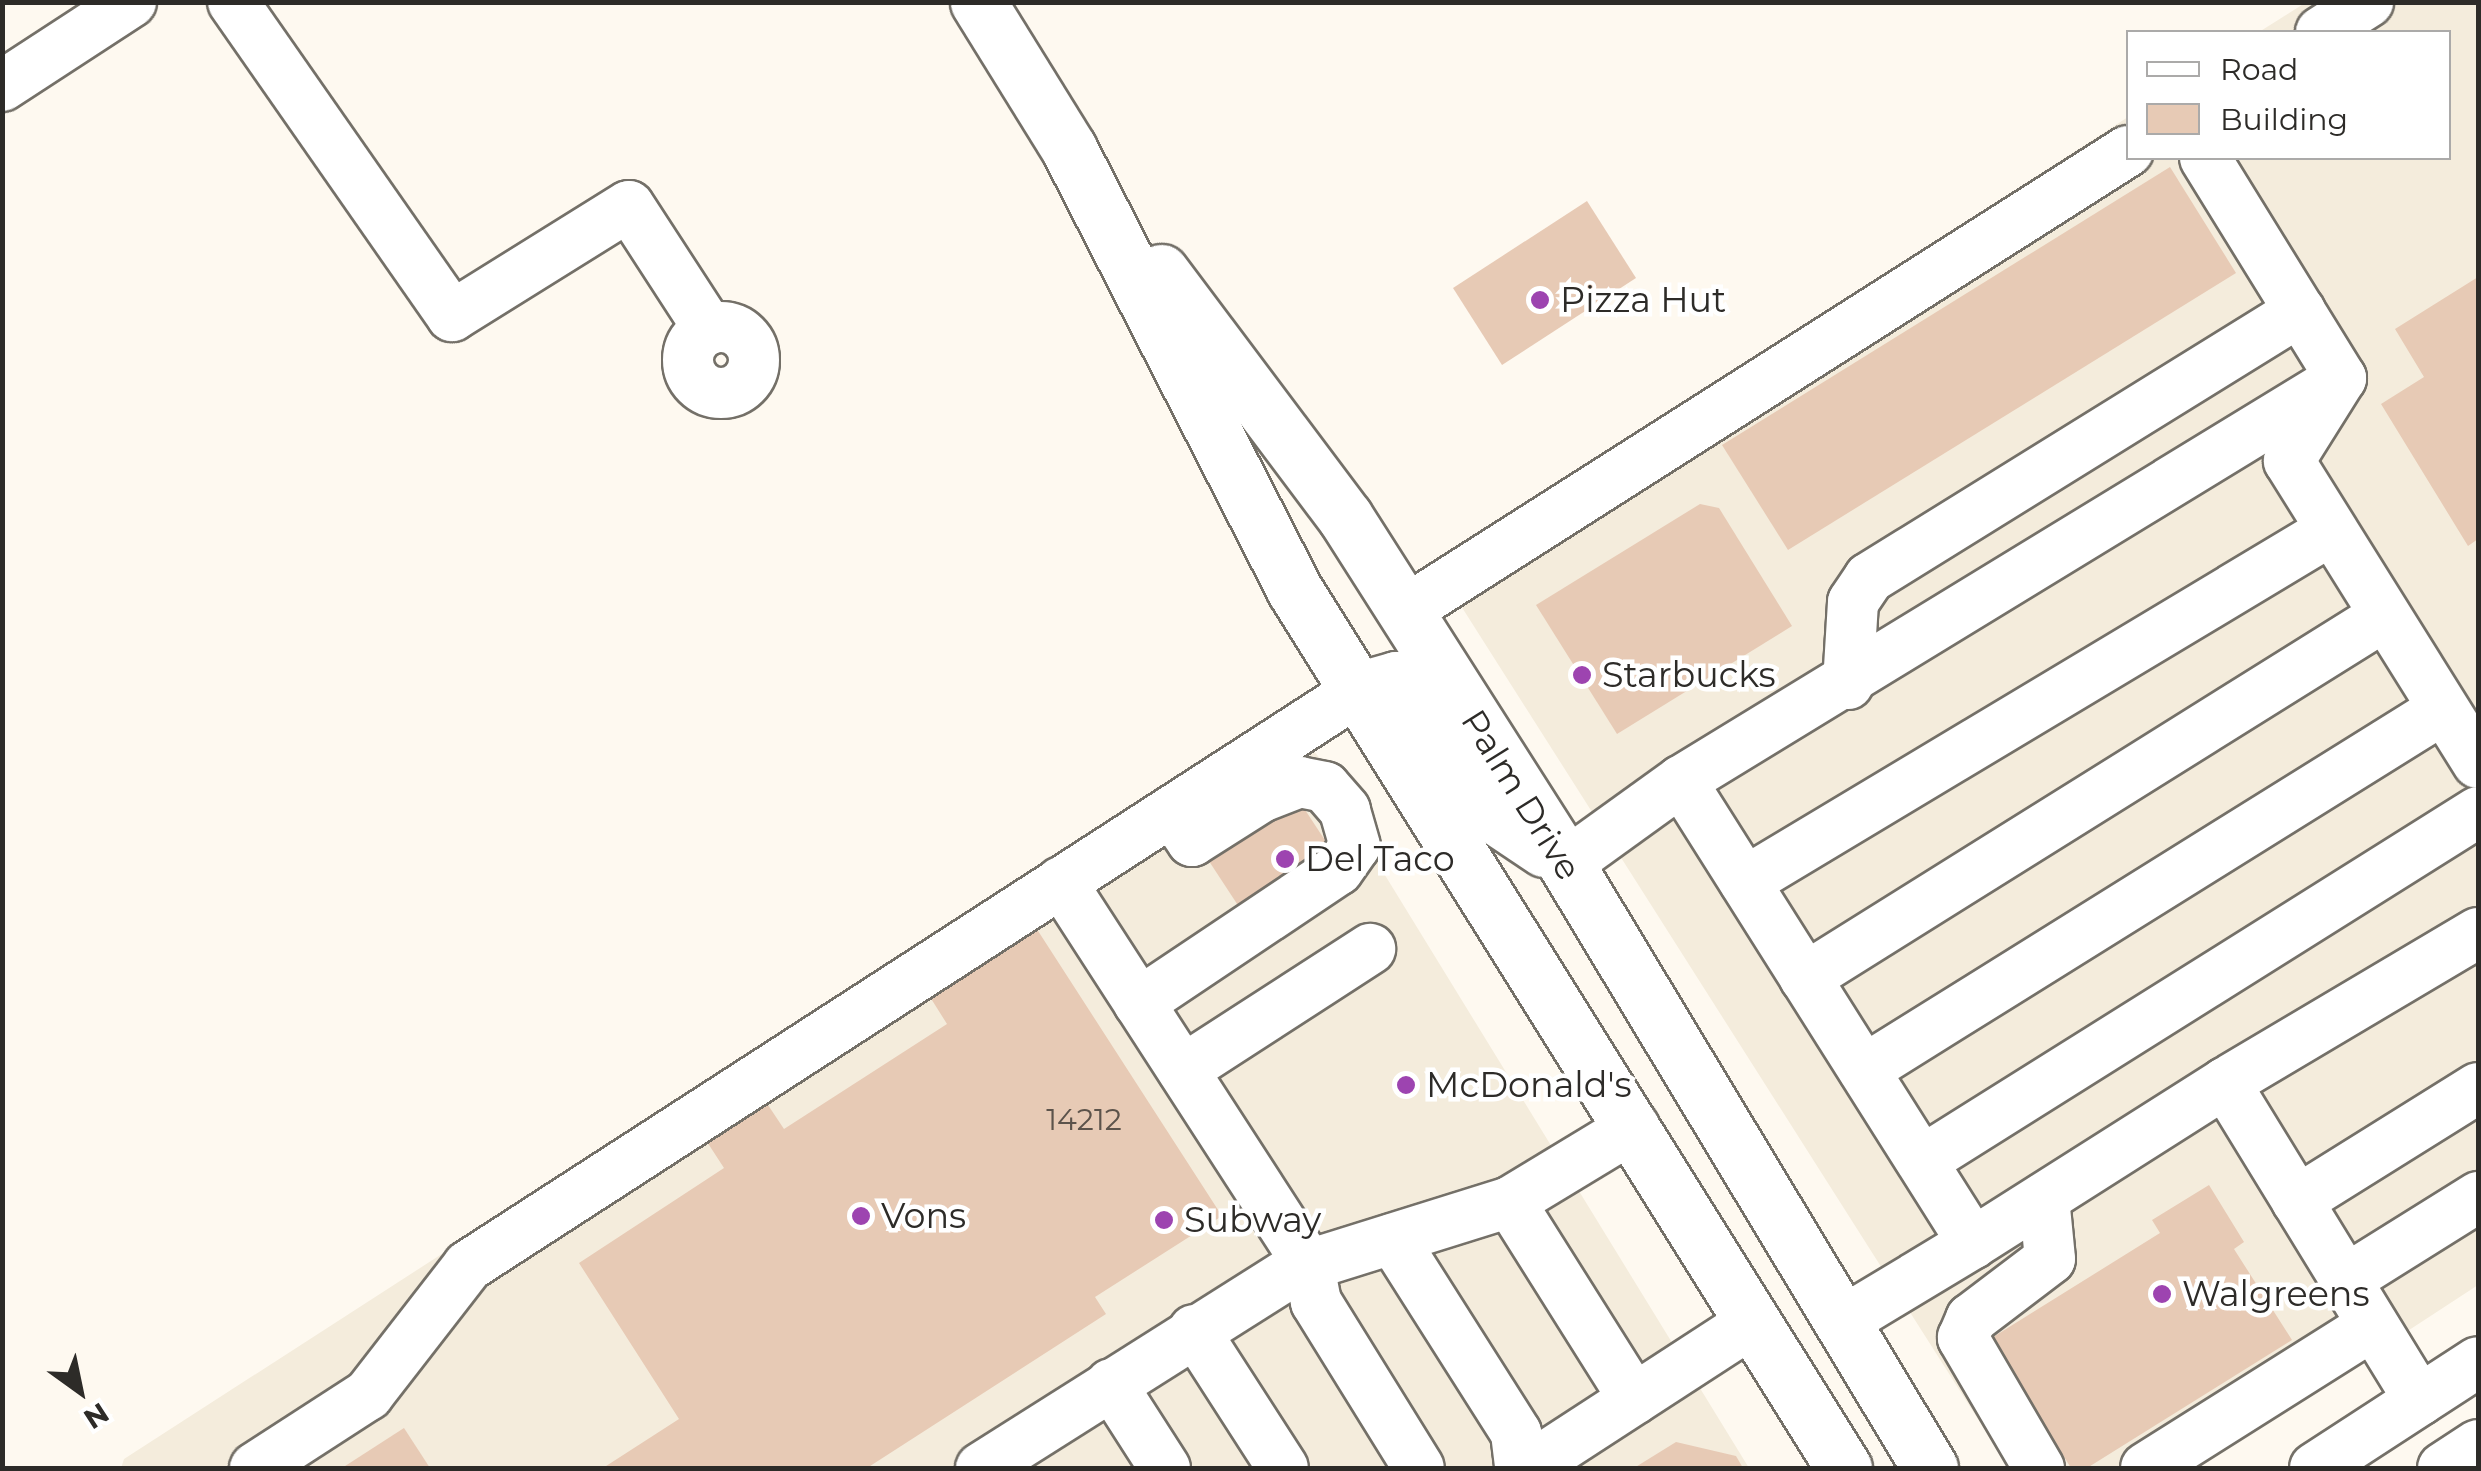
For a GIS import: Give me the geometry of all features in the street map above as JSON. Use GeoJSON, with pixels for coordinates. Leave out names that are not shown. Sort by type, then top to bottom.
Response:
{"type":"FeatureCollection","features":[{"type":"Feature","properties":{"kind":"main road","name":"Palm Drive"},"geometry":{"type":"LineString","coordinates":[[978,2],[1069,149],[1294,589],[1361,689],[1844,1468]]}},
{"type":"Feature","properties":{"kind":"main road","name":"Palm Drive"},"geometry":{"type":"LineString","coordinates":[[1069,149],[1345,517],[1566,864],[1930,1468]]}},
{"type":"Feature","properties":{"kind":"main road"},"geometry":{"type":"LineString","coordinates":[[1361,689],[1396,679],[1480,806],[1566,864]]}},
{"type":"Feature","properties":{"kind":"main road"},"geometry":{"type":"LineString","coordinates":[[1634,1127],[1657,1116],[1674,1122],[1738,1220],[1794,1243]]}},
{"type":"Feature","properties":{"kind":"street"},"geometry":{"type":"LineString","coordinates":[[233,2],[452,316],[630,206],[708,329]]}},
{"type":"Feature","properties":{"kind":"street"},"geometry":{"type":"LineString","coordinates":[[2324,30],[2368,2]]}},
{"type":"Feature","properties":{"kind":"street"},"geometry":{"type":"LineString","coordinates":[[2,86],[100,11]]}},
{"type":"Feature","properties":{"kind":"street"},"geometry":{"type":"LineString","coordinates":[[1405,611],[2126,152]]}},
{"type":"Feature","properties":{"kind":"street"},"geometry":{"type":"LineString","coordinates":[[2206,160],[2341,378]]}},
{"type":"Feature","properties":{"kind":"street"},"geometry":{"type":"LineString","coordinates":[[1848,684],[1852,602],[1869,578],[2300,311]]}},
{"type":"Feature","properties":{"kind":"street"},"geometry":{"type":"LineString","coordinates":[[2341,378],[2290,461],[2478,764]]}},
{"type":"Feature","properties":{"kind":"street"},"geometry":{"type":"LineString","coordinates":[[1566,864],[1682,782],[1848,684],[2341,378]]}},
{"type":"Feature","properties":{"kind":"street"},"geometry":{"type":"LineString","coordinates":[[1745,882],[2330,531]]}},
{"type":"Feature","properties":{"kind":"street"},"geometry":{"type":"LineString","coordinates":[[1806,978],[2384,616]]}},
{"type":"Feature","properties":{"kind":"street"},"geometry":{"type":"LineString","coordinates":[[255,1468],[368,1396],[468,1266],[1361,689]]}},
{"type":"Feature","properties":{"kind":"street"},"geometry":{"type":"LineString","coordinates":[[1864,1070],[2444,709]]}},
{"type":"Feature","properties":{"kind":"street"},"geometry":{"type":"LineString","coordinates":[[1139,1003],[1338,870],[1355,846],[1345,810],[1324,787],[1300,782],[1263,796],[1192,841],[1172,810]]}},
{"type":"Feature","properties":{"kind":"street"},"geometry":{"type":"LineString","coordinates":[[1682,782],[1974,1243]]}},
{"type":"Feature","properties":{"kind":"street"},"geometry":{"type":"LineString","coordinates":[[1922,1161],[2478,812]]}},
{"type":"Feature","properties":{"kind":"street"},"geometry":{"type":"LineString","coordinates":[[1061,882],[1308,1266],[1316,1302],[1419,1468]]}},
{"type":"Feature","properties":{"kind":"street"},"geometry":{"type":"LineString","coordinates":[[1842,1322],[2226,1082],[2478,933]]}},
{"type":"Feature","properties":{"kind":"street"},"geometry":{"type":"LineString","coordinates":[[1183,1070],[1370,949]]}},
{"type":"Feature","properties":{"kind":"street"},"geometry":{"type":"LineString","coordinates":[[2226,1082],[2418,1400]]}},
{"type":"Feature","properties":{"kind":"street"},"geometry":{"type":"LineString","coordinates":[[2297,1201],[2478,1088]]}},
{"type":"Feature","properties":{"kind":"street"},"geometry":{"type":"LineString","coordinates":[[1006,1462],[1111,1384],[1194,1330],[1308,1266],[1510,1202],[1634,1127]]}},
{"type":"Feature","properties":{"kind":"street"},"geometry":{"type":"LineString","coordinates":[[2347,1279],[2478,1197]]}},
{"type":"Feature","properties":{"kind":"street"},"geometry":{"type":"LineString","coordinates":[[2039,1468],[1963,1338],[1971,1319],[2029,1282],[2050,1258],[2044,1198]]}},
{"type":"Feature","properties":{"kind":"street"},"geometry":{"type":"LineString","coordinates":[[1510,1202],[1634,1400]]}},
{"type":"Feature","properties":{"kind":"street"},"geometry":{"type":"LineString","coordinates":[[1392,1239],[1516,1434],[1524,1468],[1754,1321]]}},
{"type":"Feature","properties":{"kind":"street"},"geometry":{"type":"LineString","coordinates":[[2146,1468],[2372,1325]]}},
{"type":"Feature","properties":{"kind":"street"},"geometry":{"type":"LineString","coordinates":[[1194,1330],[1283,1468]]}},
{"type":"Feature","properties":{"kind":"street"},"geometry":{"type":"LineString","coordinates":[[2315,1468],[2478,1362]]}},
{"type":"Feature","properties":{"kind":"street"},"geometry":{"type":"LineString","coordinates":[[1111,1384],[1164,1468]]}},
{"type":"Feature","properties":{"kind":"street"},"geometry":{"type":"LineString","coordinates":[[2444,1468],[2478,1445]]}},
{"type":"Feature","properties":{"kind":"shaded area"},"geometry":{"type":"Polygon","coordinates":[[[2305,3],[2478,3],[2478,1285],[2198,1468],[2009,1468],[1435,565],[2126,118],[2126,160],[2451,160],[2451,30],[2262,30],[2305,3]]]}},
{"type":"Feature","properties":{"kind":"shaded area"},"geometry":{"type":"Polygon","coordinates":[[[1282,712],[1366,815],[1380,867],[1749,1468],[121,1468],[124,1459],[1282,712]]]}},
{"type":"Feature","properties":{"kind":"building"},"geometry":{"type":"Polygon","coordinates":[[[2170,167],[2236,273],[1788,550],[1722,445],[2170,167]]]}},
{"type":"Feature","properties":{"kind":"building"},"geometry":{"type":"Polygon","coordinates":[[[1587,201],[1636,278],[1502,365],[1453,288],[1587,201]]]}},
{"type":"Feature","properties":{"kind":"building"},"geometry":{"type":"Polygon","coordinates":[[[2478,277],[2478,539],[2468,546],[2381,404],[2424,377],[2395,329],[2478,277]]]}},
{"type":"Feature","properties":{"kind":"building"},"geometry":{"type":"Polygon","coordinates":[[[1700,504],[1719,508],[1792,626],[1617,734],[1536,605],[1700,504]]]}},
{"type":"Feature","properties":{"kind":"building"},"geometry":{"type":"Polygon","coordinates":[[[1294,793],[1334,854],[1243,913],[1203,852],[1294,793]]]}},
{"type":"Feature","properties":{"kind":"building","name":"Vons"},"geometry":{"type":"Polygon","coordinates":[[[1031,920],[1222,1216],[1095,1297],[1106,1314],[867,1468],[603,1468],[679,1419],[579,1263],[724,1168],[698,1128],[758,1090],[784,1129],[947,1024],[925,989],[1031,920]]]}},
{"type":"Feature","properties":{"kind":"building","name":"Walgreens"},"geometry":{"type":"Polygon","coordinates":[[[2209,1185],[2244,1242],[2234,1249],[2292,1340],[2087,1468],[2071,1468],[1990,1339],[2160,1233],[2152,1220],[2209,1185]]]}},
{"type":"Feature","properties":{"kind":"building"},"geometry":{"type":"Polygon","coordinates":[[[404,1428],[430,1468],[342,1468],[404,1428]]]}},
{"type":"Feature","properties":{"kind":"building"},"geometry":{"type":"Polygon","coordinates":[[[1676,1442],[1736,1456],[1743,1468],[1634,1468],[1676,1442]]]}},
{"type":"Feature","properties":{"kind":"place","name":"Pizza Hut"},"geometry":{"type":"Point","coordinates":[1540,300]}},
{"type":"Feature","properties":{"kind":"place","name":"Starbucks"},"geometry":{"type":"Point","coordinates":[1582,675]}},
{"type":"Feature","properties":{"kind":"place","name":"Del Taco"},"geometry":{"type":"Point","coordinates":[1285,859]}},
{"type":"Feature","properties":{"kind":"place","name":"McDonald's"},"geometry":{"type":"Point","coordinates":[1406,1085]}},
{"type":"Feature","properties":{"kind":"place","name":"Vons"},"geometry":{"type":"Point","coordinates":[861,1216]}},
{"type":"Feature","properties":{"kind":"place","name":"Subway"},"geometry":{"type":"Point","coordinates":[1164,1220]}},
{"type":"Feature","properties":{"kind":"place","name":"Walgreens"},"geometry":{"type":"Point","coordinates":[2162,1294]}}]}
